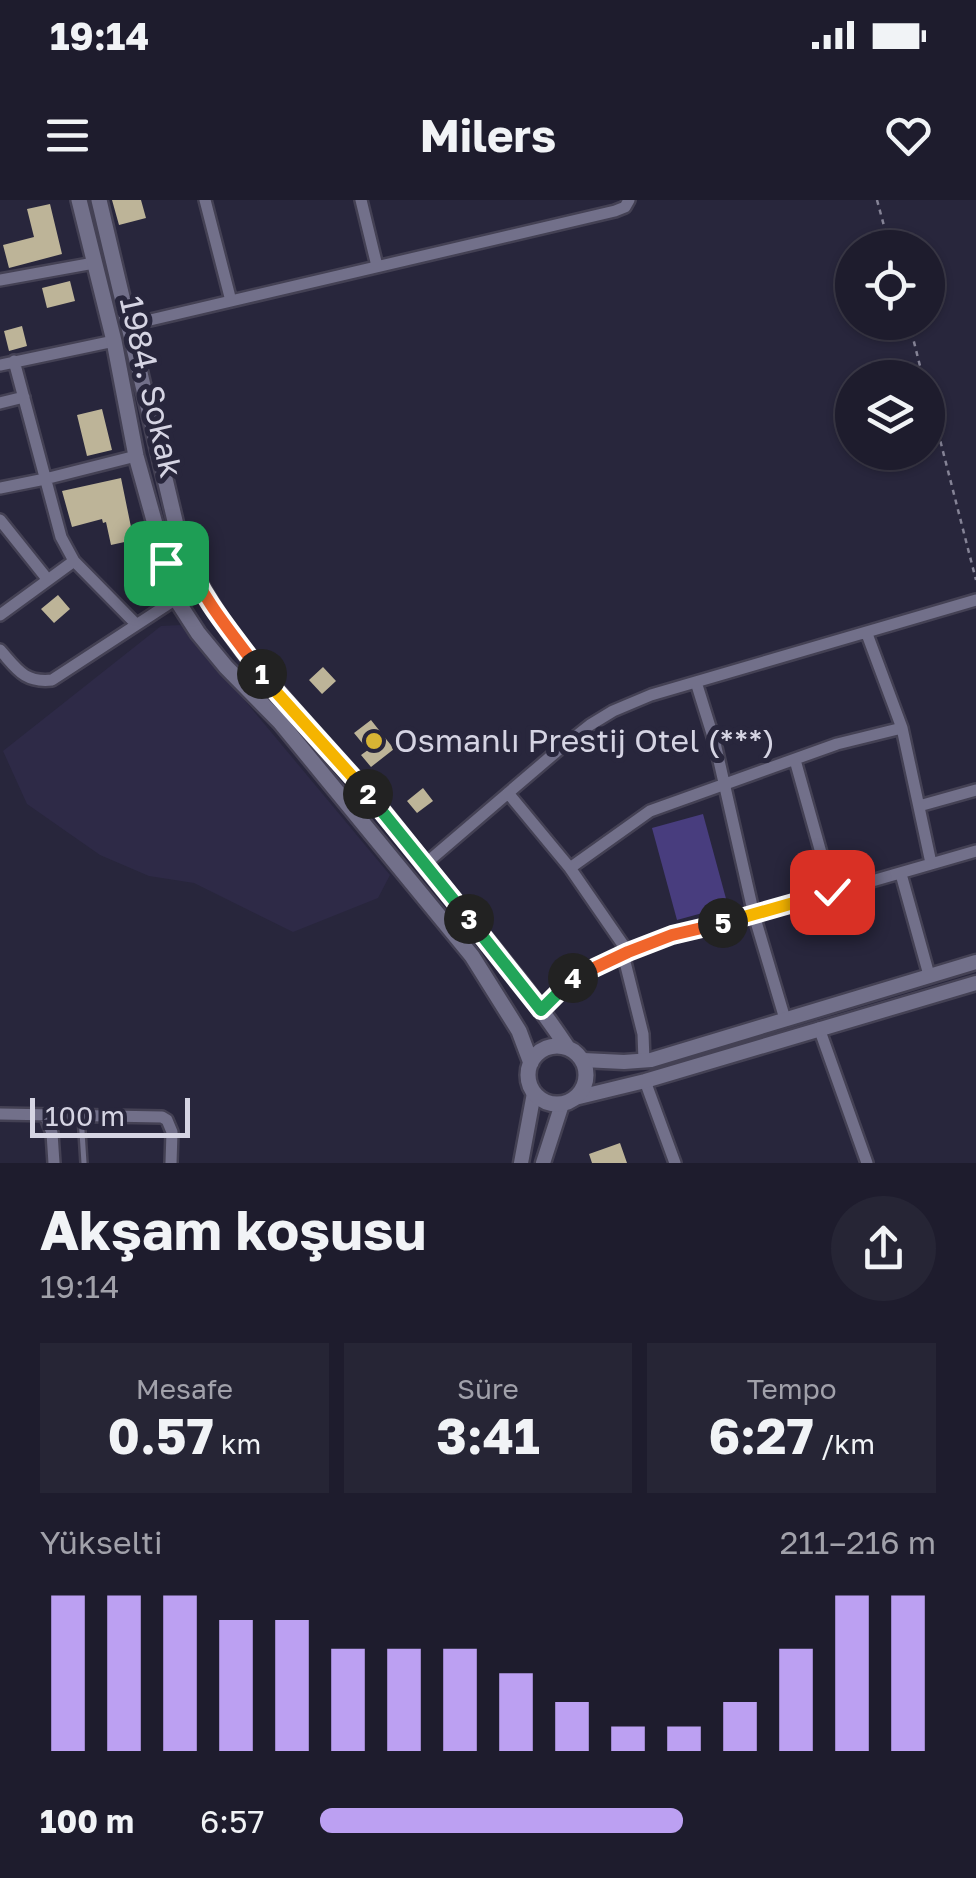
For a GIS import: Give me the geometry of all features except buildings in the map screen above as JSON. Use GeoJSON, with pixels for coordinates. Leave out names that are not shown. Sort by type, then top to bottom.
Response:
{"type":"FeatureCollection","features":[{"type":"Feature","properties":{"kind":"main road","name":"1984. Sokak"},"geometry":{"type":"LineString","coordinates":[[79,200],[114,341],[136,456],[176,599],[198,634],[280,722],[472,956],[519,1031],[531,1062]]}},
{"type":"Feature","properties":{"kind":"main road"},"geometry":{"type":"LineString","coordinates":[[99,200],[180,542],[192,572],[215,610],[278,694],[373,799],[567,1047],[583,1060],[586,1081],[569,1101],[548,1103],[534,1093],[528,1076],[531,1062],[546,1048],[567,1047]]}},
{"type":"Feature","properties":{"kind":"main road"},"geometry":{"type":"LineString","coordinates":[[166,563],[186,557]]}},
{"type":"Feature","properties":{"kind":"street"},"geometry":{"type":"LineString","coordinates":[[206,200],[231,301]]}},
{"type":"Feature","properties":{"kind":"street"},"geometry":{"type":"LineString","coordinates":[[361,200],[377,266]]}},
{"type":"Feature","properties":{"kind":"street"},"geometry":{"type":"LineString","coordinates":[[129,325],[615,211],[629,200]]}},
{"type":"Feature","properties":{"kind":"street"},"geometry":{"type":"LineString","coordinates":[[0,280],[94,263]]}},
{"type":"Feature","properties":{"kind":"street"},"geometry":{"type":"LineString","coordinates":[[0,364],[114,341]]}},
{"type":"Feature","properties":{"kind":"street"},"geometry":{"type":"LineString","coordinates":[[14,361],[61,537],[74,561],[136,624]]}},
{"type":"Feature","properties":{"kind":"street"},"geometry":{"type":"LineString","coordinates":[[0,403],[24,397]]}},
{"type":"Feature","properties":{"kind":"street"},"geometry":{"type":"LineString","coordinates":[[0,488],[136,456]]}},
{"type":"Feature","properties":{"kind":"street"},"geometry":{"type":"LineString","coordinates":[[0,520],[48,580]]}},
{"type":"Feature","properties":{"kind":"street"},"geometry":{"type":"LineString","coordinates":[[0,615],[74,561]]}},
{"type":"Feature","properties":{"kind":"street"},"geometry":{"type":"LineString","coordinates":[[0,650],[28,679],[52,680],[176,599]]}},
{"type":"Feature","properties":{"kind":"street"},"geometry":{"type":"LineString","coordinates":[[424,865],[556,752],[613,711],[790,653],[976,600]]}},
{"type":"Feature","properties":{"kind":"street"},"geometry":{"type":"LineString","coordinates":[[866,634],[902,728],[931,863]]}},
{"type":"Feature","properties":{"kind":"street"},"geometry":{"type":"LineString","coordinates":[[696,682],[716,743],[754,915],[785,1019]]}},
{"type":"Feature","properties":{"kind":"street"},"geometry":{"type":"LineString","coordinates":[[570,868],[650,811],[838,744],[902,728]]}},
{"type":"Feature","properties":{"kind":"street"},"geometry":{"type":"LineString","coordinates":[[795,760],[832,892]]}},
{"type":"Feature","properties":{"kind":"street"},"geometry":{"type":"LineString","coordinates":[[919,806],[976,790]]}},
{"type":"Feature","properties":{"kind":"street"},"geometry":{"type":"LineString","coordinates":[[508,793],[570,868],[626,953],[644,1060]]}},
{"type":"Feature","properties":{"kind":"street"},"geometry":{"type":"LineString","coordinates":[[541,1010],[570,980],[672,935],[976,851]]}},
{"type":"Feature","properties":{"kind":"street"},"geometry":{"type":"LineString","coordinates":[[901,874],[929,975]]}},
{"type":"Feature","properties":{"kind":"street"},"geometry":{"type":"LineString","coordinates":[[583,1060],[644,1060],[976,962]]}},
{"type":"Feature","properties":{"kind":"street"},"geometry":{"type":"LineString","coordinates":[[544,1163],[569,1101],[976,983]]}},
{"type":"Feature","properties":{"kind":"street"},"geometry":{"type":"LineString","coordinates":[[818,1028],[867,1163]]}},
{"type":"Feature","properties":{"kind":"street"},"geometry":{"type":"LineString","coordinates":[[644,1081],[675,1163]]}},
{"type":"Feature","properties":{"kind":"street"},"geometry":{"type":"LineString","coordinates":[[522,1163],[534,1093]]}},
{"type":"Feature","properties":{"kind":"street"},"geometry":{"type":"LineString","coordinates":[[0,1114],[142,1116],[167,1120],[172,1132],[171,1163]]}},
{"type":"Feature","properties":{"kind":"street"},"geometry":{"type":"LineString","coordinates":[[45,1115],[52,1134],[54,1163]]}},
{"type":"Feature","properties":{"kind":"lane"},"geometry":{"type":"LineString","coordinates":[[82,1116],[84,1163]]}},
{"type":"Feature","properties":{"kind":"path"},"geometry":{"type":"LineString","coordinates":[[877,200],[885,230]]}},
{"type":"Feature","properties":{"kind":"path"},"geometry":{"type":"LineString","coordinates":[[945,459],[976,580]]}},
{"type":"Feature","properties":{"kind":"shaded area"},"geometry":{"type":"Polygon","coordinates":[[[182,625],[390,875],[378,898],[293,932],[194,883],[149,876],[100,855],[27,804],[3,751],[161,626],[182,625]]]}},
{"type":"Feature","properties":{"kind":"shaded area"},"geometry":{"type":"Polygon","coordinates":[[[703,814],[728,906],[677,920],[652,828],[703,814]]]}},
{"type":"Feature","properties":{"kind":"place","name":"Osmanlı Prestij Otel (***)"},"geometry":{"type":"Point","coordinates":[374,741]}},
{"type":"Feature","properties":{"kind":"route"},"geometry":{"type":"LineString","coordinates":[[166,563],[186,557],[215,610],[278,694],[373,799],[541,1010],[570,980],[628,952],[672,935],[832,892]]}}]}
